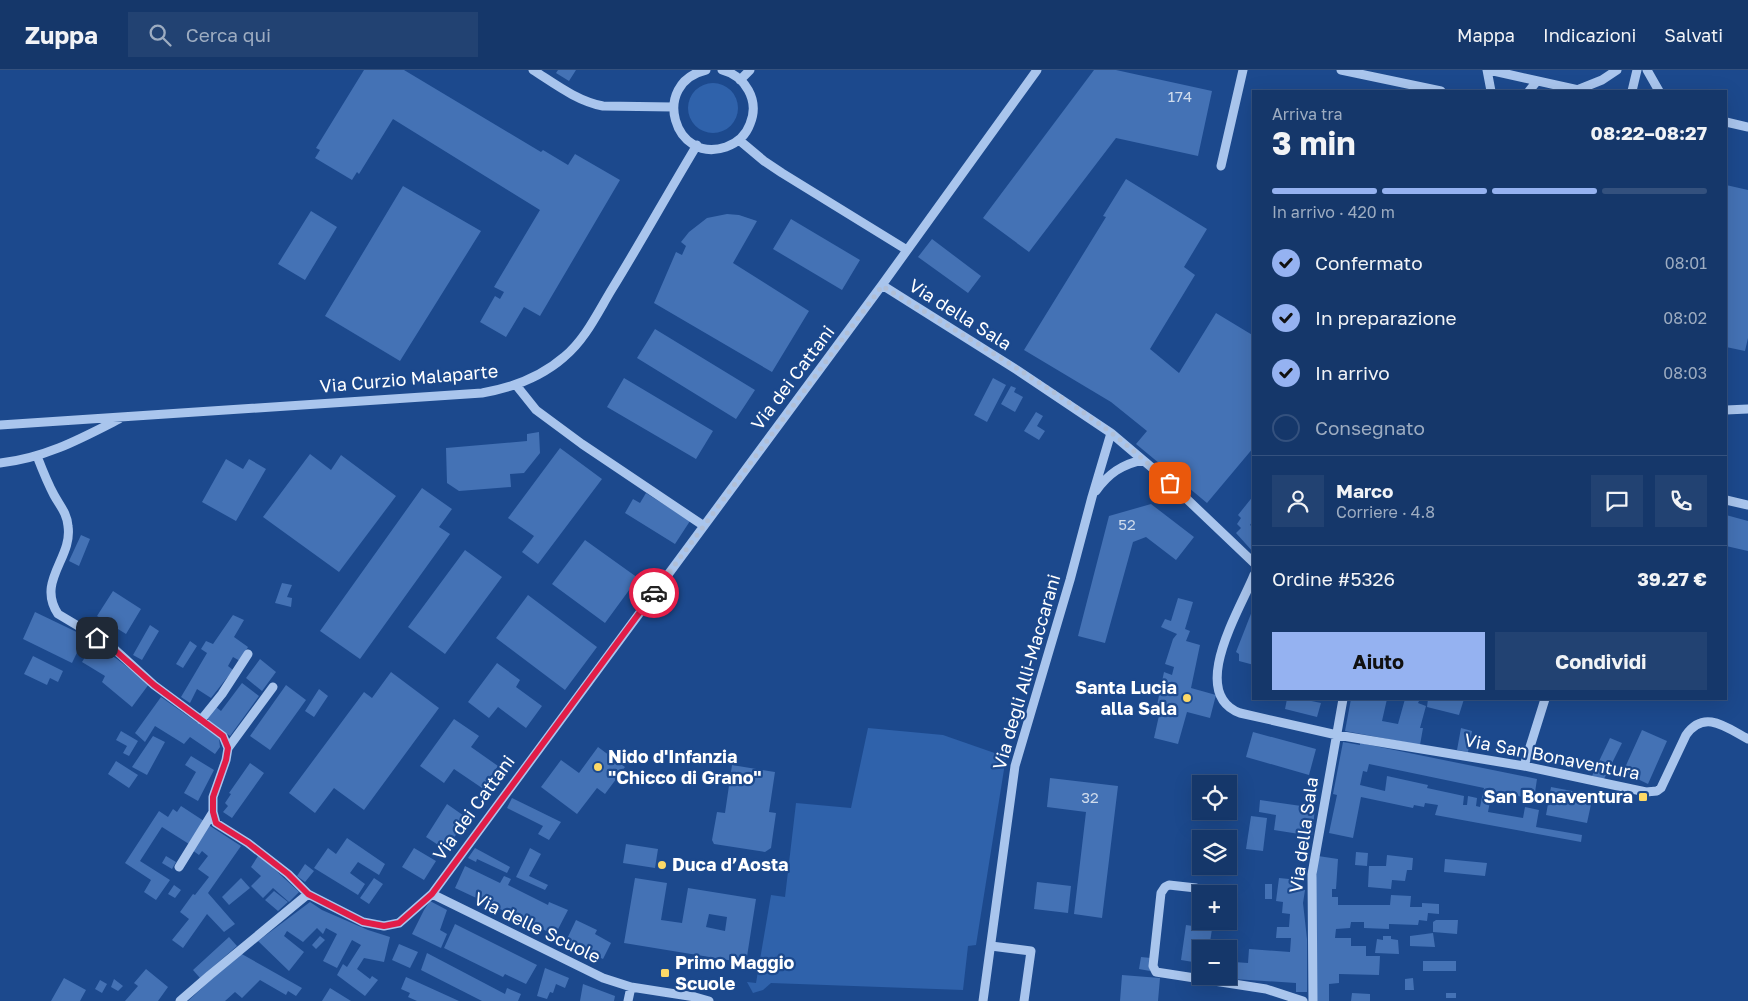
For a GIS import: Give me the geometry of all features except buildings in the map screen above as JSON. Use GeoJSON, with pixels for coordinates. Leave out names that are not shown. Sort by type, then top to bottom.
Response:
{"type":"FeatureCollection","features":[{"type":"Feature","properties":{"kind":"street"},"geometry":{"type":"LineString","coordinates":[[706,70],[693,75],[685,81],[676,94],[673,107],[674,117],[679,130],[689,141],[705,148],[719,148],[731,145],[739,140],[750,125],[753,108],[750,92],[740,80],[722,70]]}},
{"type":"Feature","properties":{"kind":"street"},"geometry":{"type":"LineString","coordinates":[[740,80],[750,70]]}},
{"type":"Feature","properties":{"kind":"street","name":"Via dei Cattani"},"geometry":{"type":"LineString","coordinates":[[213,812],[216,823],[248,843],[288,874],[308,894],[363,922],[384,926],[399,923],[432,894],[882,286],[1037,70]]}},
{"type":"Feature","properties":{"kind":"street"},"geometry":{"type":"LineString","coordinates":[[1221,166],[1243,70]]}},
{"type":"Feature","properties":{"kind":"street"},"geometry":{"type":"LineString","coordinates":[[1341,70],[1437,90]]}},
{"type":"Feature","properties":{"kind":"street"},"geometry":{"type":"LineString","coordinates":[[1491,90],[1488,70],[1580,90],[1618,70]]}},
{"type":"Feature","properties":{"kind":"street"},"geometry":{"type":"LineString","coordinates":[[1632,90],[1636,70]]}},
{"type":"Feature","properties":{"kind":"street"},"geometry":{"type":"LineString","coordinates":[[1647,70],[1658,90]]}},
{"type":"Feature","properties":{"kind":"street"},"geometry":{"type":"LineString","coordinates":[[535,71],[592,104],[602,106],[673,107]]}},
{"type":"Feature","properties":{"kind":"street"},"geometry":{"type":"LineString","coordinates":[[1530,90],[1537,81]]}},
{"type":"Feature","properties":{"kind":"street"},"geometry":{"type":"LineString","coordinates":[[1727,122],[1748,127]]}},
{"type":"Feature","properties":{"kind":"street"},"geometry":{"type":"LineString","coordinates":[[739,140],[782,173],[907,250]]}},
{"type":"Feature","properties":{"kind":"street","name":"Via Curzio Malaparte"},"geometry":{"type":"LineString","coordinates":[[0,425],[482,393],[516,385],[559,362],[578,342],[605,302],[697,146]]}},
{"type":"Feature","properties":{"kind":"street","name":"Via della Sala"},"geometry":{"type":"LineString","coordinates":[[882,286],[1017,370],[1111,433],[1143,460],[1252,561]]}},
{"type":"Feature","properties":{"kind":"street"},"geometry":{"type":"LineString","coordinates":[[516,385],[536,410],[582,444],[704,526]]}},
{"type":"Feature","properties":{"kind":"street"},"geometry":{"type":"LineString","coordinates":[[1727,410],[1748,409]]}},
{"type":"Feature","properties":{"kind":"street"},"geometry":{"type":"LineString","coordinates":[[0,463],[36,456],[64,447],[124,417]]}},
{"type":"Feature","properties":{"kind":"street","name":"Via degli Alli-Maccarani"},"geometry":{"type":"LineString","coordinates":[[984,1001],[1015,766],[1111,433]]}},
{"type":"Feature","properties":{"kind":"street"},"geometry":{"type":"LineString","coordinates":[[36,456],[54,496],[66,513],[69,528],[68,542],[52,580],[50,594],[52,606],[58,614],[110,646],[154,685],[223,736],[228,748]]}},
{"type":"Feature","properties":{"kind":"street","name":"Via degli Alli-Maccarani"},"geometry":{"type":"LineString","coordinates":[[1092,497],[1100,485],[1112,473],[1127,465],[1143,460]]}},
{"type":"Feature","properties":{"kind":"street"},"geometry":{"type":"LineString","coordinates":[[1727,500],[1748,505]]}},
{"type":"Feature","properties":{"kind":"street"},"geometry":{"type":"LineString","coordinates":[[1252,579],[1232,623],[1220,658],[1216,678],[1218,693],[1231,709],[1240,713],[1337,735]]}},
{"type":"Feature","properties":{"kind":"street"},"geometry":{"type":"LineString","coordinates":[[201,720],[222,694],[248,654]]}},
{"type":"Feature","properties":{"kind":"street"},"geometry":{"type":"LineString","coordinates":[[179,866],[213,812],[213,797],[226,760],[228,748],[273,687]]}},
{"type":"Feature","properties":{"kind":"street","name":"Via della Sala"},"geometry":{"type":"LineString","coordinates":[[1313,1001],[1312,874],[1343,700]]}},
{"type":"Feature","properties":{"kind":"street"},"geometry":{"type":"LineString","coordinates":[[1524,766],[1545,700]]}},
{"type":"Feature","properties":{"kind":"street","name":"Via San Bonaventura"},"geometry":{"type":"LineString","coordinates":[[1337,735],[1524,766],[1652,792],[1661,788],[1686,735],[1701,722],[1713,722],[1748,739]]}},
{"type":"Feature","properties":{"kind":"street"},"geometry":{"type":"LineString","coordinates":[[1192,888],[1169,885],[1161,893],[1154,966],[1156,972],[1266,989],[1303,1001]]}},
{"type":"Feature","properties":{"kind":"street"},"geometry":{"type":"LineString","coordinates":[[180,1001],[308,894]]}},
{"type":"Feature","properties":{"kind":"street","name":"Via delle Scuole"},"geometry":{"type":"LineString","coordinates":[[432,894],[602,978],[631,987],[695,996],[709,1001]]}},
{"type":"Feature","properties":{"kind":"street"},"geometry":{"type":"LineString","coordinates":[[991,946],[1031,951],[1024,1001]]}},
{"type":"Feature","properties":{"kind":"street"},"geometry":{"type":"LineString","coordinates":[[628,1001],[631,987]]}},
{"type":"Feature","properties":{"kind":"shaded area"},"geometry":{"type":"Polygon","coordinates":[[[708,83],[718,83],[731,90],[738,103],[738,113],[731,126],[718,133],[708,133],[699,129],[692,122],[688,113],[688,103],[692,94],[699,87],[708,83]]]}},
{"type":"Feature","properties":{"kind":"shaded area"},"geometry":{"type":"Polygon","coordinates":[[[868,728],[943,735],[1006,757],[976,945],[968,946],[963,990],[771,983],[763,990],[753,993],[747,982],[756,983],[771,895],[785,897],[796,803],[851,808],[868,728]]]}},
{"type":"Feature","properties":{"kind":"way so far"},"geometry":{"type":"LineString","coordinates":[[654,593],[882,286],[1087,416],[1111,433],[1170,483]]}},
{"type":"Feature","properties":{"kind":"place","name":"Santa Lucia alla Sala"},"geometry":{"type":"Point","coordinates":[1187,698]}},
{"type":"Feature","properties":{"kind":"place","name":"Nido d'Infanzia \"Chicco di Grano\""},"geometry":{"type":"Point","coordinates":[598,767]}},
{"type":"Feature","properties":{"kind":"place","name":"San Bonaventura"},"geometry":{"type":"Point","coordinates":[1643,797]}},
{"type":"Feature","properties":{"kind":"place","name":"Duca d’Aosta"},"geometry":{"type":"Point","coordinates":[662,865]}},
{"type":"Feature","properties":{"kind":"place","name":"Primo Maggio Scuole"},"geometry":{"type":"Point","coordinates":[665,973]}},
{"type":"Feature","properties":{"kind":"route"},"geometry":{"type":"LineString","coordinates":[[97,638],[110,646],[154,685],[223,736],[228,748],[226,760],[213,797],[213,812],[216,823],[248,843],[288,874],[308,894],[363,922],[384,926],[399,923],[432,894],[654,593]]}}]}
